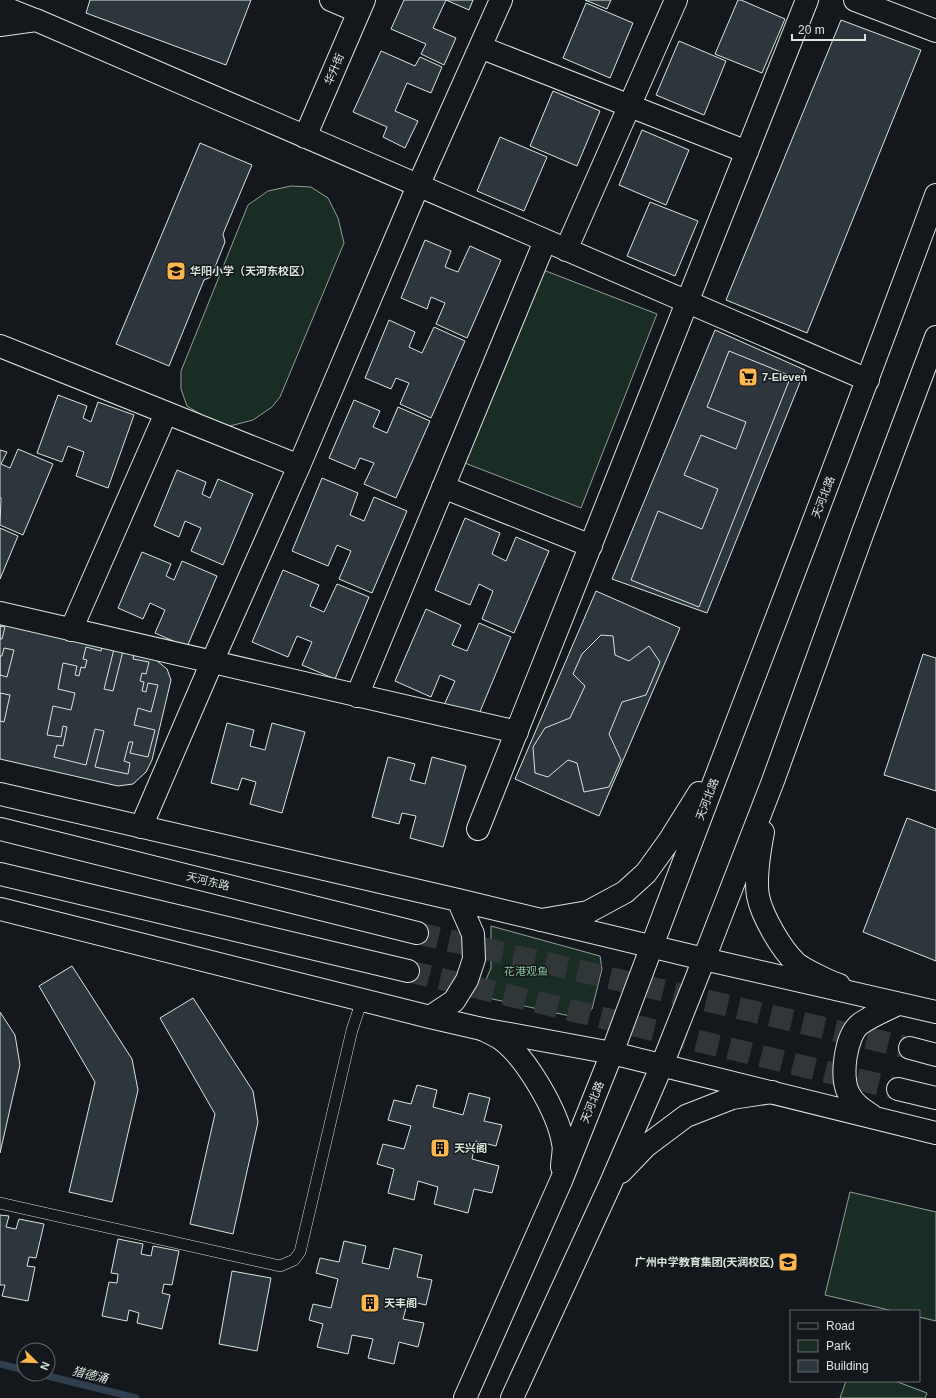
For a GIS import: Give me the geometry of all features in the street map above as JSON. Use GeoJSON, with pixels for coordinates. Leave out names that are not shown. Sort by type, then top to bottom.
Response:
{"type":"FeatureCollection","features":[{"type":"Feature","properties":{"kind":"main road"},"geometry":{"type":"LineString","coordinates":[[331,0],[361,6]]}},
{"type":"Feature","properties":{"kind":"main road"},"geometry":{"type":"LineString","coordinates":[[141,827],[299,466],[418,186],[501,0]]}},
{"type":"Feature","properties":{"kind":"main road"},"geometry":{"type":"LineString","coordinates":[[566,250],[628,106],[676,0]]}},
{"type":"Feature","properties":{"kind":"main road"},"geometry":{"type":"LineString","coordinates":[[478,829],[748,152],[807,0]]}},
{"type":"Feature","properties":{"kind":"main road"},"geometry":{"type":"LineString","coordinates":[[855,0],[936,31]]}},
{"type":"Feature","properties":{"kind":"main road"},"geometry":{"type":"LineString","coordinates":[[0,6],[36,20],[868,380]]}},
{"type":"Feature","properties":{"kind":"main road","name":"华升街"},"geometry":{"type":"LineString","coordinates":[[305,137],[361,6]]}},
{"type":"Feature","properties":{"kind":"main road"},"geometry":{"type":"LineString","coordinates":[[0,25],[36,20]]}},
{"type":"Feature","properties":{"kind":"main road"},"geometry":{"type":"LineString","coordinates":[[480,47],[748,152]]}},
{"type":"Feature","properties":{"kind":"main road","name":"天河北路"},"geometry":{"type":"LineString","coordinates":[[465,1398],[561,1181],[612,1052],[724,751],[868,380],[936,195]]}},
{"type":"Feature","properties":{"kind":"main road"},"geometry":{"type":"LineString","coordinates":[[357,696],[545,240]]}},
{"type":"Feature","properties":{"kind":"main road"},"geometry":{"type":"LineString","coordinates":[[512,1398],[610,1185],[662,1065],[773,781],[863,532],[936,337]]}},
{"type":"Feature","properties":{"kind":"main road"},"geometry":{"type":"LineString","coordinates":[[0,346],[299,466]]}},
{"type":"Feature","properties":{"kind":"main road"},"geometry":{"type":"LineString","coordinates":[[71,630],[166,413]]}},
{"type":"Feature","properties":{"kind":"main road"},"geometry":{"type":"LineString","coordinates":[[443,487],[591,546]]}},
{"type":"Feature","properties":{"kind":"main road"},"geometry":{"type":"LineString","coordinates":[[0,613],[517,732]]}},
{"type":"Feature","properties":{"kind":"main road"},"geometry":{"type":"LineString","coordinates":[[541,920],[588,912],[625,892],[646,873],[669,841],[724,751]]}},
{"type":"Feature","properties":{"kind":"main road"},"geometry":{"type":"LineString","coordinates":[[773,781],[758,867],[758,895],[766,920],[778,941],[796,963],[831,983],[898,1004]]}},
{"type":"Feature","properties":{"kind":"main road"},"geometry":{"type":"LineString","coordinates":[[0,794],[458,900],[651,947],[936,1012]]}},
{"type":"Feature","properties":{"kind":"main road","name":"天河东路"},"geometry":{"type":"LineString","coordinates":[[0,829],[417,933]]}},
{"type":"Feature","properties":{"kind":"main road"},"geometry":{"type":"LineString","coordinates":[[0,874],[408,972]]}},
{"type":"Feature","properties":{"kind":"main road"},"geometry":{"type":"LineString","coordinates":[[430,1017],[454,1001],[466,980],[474,959],[473,934],[458,900]]}},
{"type":"Feature","properties":{"kind":"main road"},"geometry":{"type":"LineString","coordinates":[[0,909],[430,1017],[482,1029],[612,1052],[936,1133]]}},
{"type":"Feature","properties":{"kind":"main road"},"geometry":{"type":"LineString","coordinates":[[874,1118],[854,1103],[848,1092],[845,1078],[846,1053],[851,1036],[859,1025],[898,1004]]}},
{"type":"Feature","properties":{"kind":"main road"},"geometry":{"type":"LineString","coordinates":[[482,1029],[501,1039],[514,1051],[530,1071],[556,1117],[564,1144],[561,1181]]}},
{"type":"Feature","properties":{"kind":"main road"},"geometry":{"type":"LineString","coordinates":[[910,1048],[936,1055]]}},
{"type":"Feature","properties":{"kind":"main road"},"geometry":{"type":"LineString","coordinates":[[898,1089],[936,1098]]}},
{"type":"Feature","properties":{"kind":"main road"},"geometry":{"type":"LineString","coordinates":[[610,1185],[646,1146],[686,1116],[732,1098],[772,1092]]}},
{"type":"Feature","properties":{"kind":"lane"},"geometry":{"type":"LineString","coordinates":[[0,1203],[280,1266],[294,1260],[300,1252],[352,1030],[362,1000]]}},
{"type":"Feature","properties":{"kind":"green space"},"geometry":{"type":"Polygon","coordinates":[[[291,186],[311,187],[328,198],[338,218],[344,243],[280,397],[272,407],[253,420],[230,426],[210,420],[187,406],[181,389],[181,371],[248,205],[268,191],[291,186]]]}},
{"type":"Feature","properties":{"kind":"green space"},"geometry":{"type":"Polygon","coordinates":[[[533,266],[657,314],[581,508],[457,460],[533,266]]]}},
{"type":"Feature","properties":{"kind":"green space","name":"花港观鱼"},"geometry":{"type":"Polygon","coordinates":[[[491,926],[600,956],[602,969],[592,1009],[579,1018],[479,996],[491,968],[491,926]]]}},
{"type":"Feature","properties":{"kind":"green space"},"geometry":{"type":"Polygon","coordinates":[[[850,1192],[936,1212],[936,1321],[920,1317],[920,1310],[889,1310],[825,1295],[850,1192]]]}},
{"type":"Feature","properties":{"kind":"green space"},"geometry":{"type":"Polygon","coordinates":[[[846,1382],[898,1382],[927,1393],[925,1398],[840,1398],[846,1382]]]}},
{"type":"Feature","properties":{"kind":"building"},"geometry":{"type":"Polygon","coordinates":[[[90,0],[251,0],[226,65],[86,13],[90,0]]]}},
{"type":"Feature","properties":{"kind":"building"},"geometry":{"type":"Polygon","coordinates":[[[404,0],[446,0],[433,28],[456,38],[444,65],[421,54],[426,44],[391,29],[404,0]]]}},
{"type":"Feature","properties":{"kind":"building"},"geometry":{"type":"Polygon","coordinates":[[[446,0],[473,0],[469,10],[446,0]]]}},
{"type":"Feature","properties":{"kind":"building"},"geometry":{"type":"Polygon","coordinates":[[[585,0],[611,0],[607,9],[585,0]]]}},
{"type":"Feature","properties":{"kind":"building"},"geometry":{"type":"Polygon","coordinates":[[[738,0],[785,19],[762,73],[715,54],[738,0]]]}},
{"type":"Feature","properties":{"kind":"building"},"geometry":{"type":"Polygon","coordinates":[[[586,3],[633,23],[610,78],[563,58],[586,3]]]}},
{"type":"Feature","properties":{"kind":"building"},"geometry":{"type":"Polygon","coordinates":[[[841,20],[921,50],[807,333],[726,300],[841,20]]]}},
{"type":"Feature","properties":{"kind":"building"},"geometry":{"type":"Polygon","coordinates":[[[679,41],[726,61],[704,115],[656,95],[679,41]]]}},
{"type":"Feature","properties":{"kind":"building"},"geometry":{"type":"Polygon","coordinates":[[[381,51],[415,66],[420,57],[442,67],[431,93],[407,83],[395,111],[418,121],[405,148],[383,137],[387,127],[353,112],[381,51]]]}},
{"type":"Feature","properties":{"kind":"building"},"geometry":{"type":"Polygon","coordinates":[[[553,91],[600,111],[577,166],[530,146],[553,91]]]}},
{"type":"Feature","properties":{"kind":"building"},"geometry":{"type":"Polygon","coordinates":[[[642,130],[689,150],[666,205],[619,185],[642,130]]]}},
{"type":"Feature","properties":{"kind":"building"},"geometry":{"type":"Polygon","coordinates":[[[500,137],[547,157],[524,211],[477,191],[500,137]]]}},
{"type":"Feature","properties":{"kind":"building"},"geometry":{"type":"Polygon","coordinates":[[[200,143],[252,165],[223,234],[225,242],[211,277],[204,280],[169,366],[116,344],[200,143]]]}},
{"type":"Feature","properties":{"kind":"building"},"geometry":{"type":"Polygon","coordinates":[[[650,202],[698,221],[675,276],[627,256],[650,202]]]}},
{"type":"Feature","properties":{"kind":"building"},"geometry":{"type":"Polygon","coordinates":[[[425,240],[451,251],[445,267],[458,272],[470,246],[501,260],[467,338],[436,324],[445,303],[431,297],[427,309],[401,298],[425,240]]]}},
{"type":"Feature","properties":{"kind":"building"},"geometry":{"type":"Polygon","coordinates":[[[389,320],[415,332],[409,347],[422,353],[434,327],[465,341],[431,418],[400,404],[409,383],[396,378],[391,389],[365,378],[389,320]]]}},
{"type":"Feature","properties":{"kind":"building"},"geometry":{"type":"Polygon","coordinates":[[[715,330],[805,370],[707,613],[612,579],[715,330]]]}},
{"type":"Feature","properties":{"kind":"building"},"geometry":{"type":"Polygon","coordinates":[[[729,351],[791,376],[699,607],[631,580],[658,511],[702,529],[718,489],[684,475],[701,435],[736,449],[746,422],[707,407],[729,351]]]}},
{"type":"Feature","properties":{"kind":"building"},"geometry":{"type":"Polygon","coordinates":[[[58,395],[87,406],[83,418],[91,422],[98,402],[134,415],[108,488],[76,476],[84,452],[68,446],[62,462],[37,453],[58,395]]]}},
{"type":"Feature","properties":{"kind":"building"},"geometry":{"type":"Polygon","coordinates":[[[354,400],[380,411],[373,427],[387,433],[398,407],[430,421],[396,498],[364,484],[374,463],[360,458],[355,469],[329,458],[354,400]]]}},
{"type":"Feature","properties":{"kind":"building"},"geometry":{"type":"Polygon","coordinates":[[[18,449],[53,464],[23,535],[0,525],[0,450],[7,452],[1,464],[10,468],[18,449]]]}},
{"type":"Feature","properties":{"kind":"building"},"geometry":{"type":"Polygon","coordinates":[[[177,470],[206,482],[202,494],[210,498],[218,479],[253,494],[223,565],[191,551],[201,528],[185,521],[179,537],[154,526],[177,470]]]}},
{"type":"Feature","properties":{"kind":"building"},"geometry":{"type":"Polygon","coordinates":[[[322,478],[358,493],[350,515],[364,521],[374,497],[407,511],[372,593],[339,579],[351,551],[337,545],[328,566],[292,551],[322,478]]]}},
{"type":"Feature","properties":{"kind":"building"},"geometry":{"type":"Polygon","coordinates":[[[465,518],[500,533],[492,554],[506,561],[516,537],[549,551],[514,633],[482,619],[493,591],[479,584],[470,605],[435,590],[465,518]]]}},
{"type":"Feature","properties":{"kind":"building"},"geometry":{"type":"Polygon","coordinates":[[[0,528],[18,536],[0,579],[0,528]]]}},
{"type":"Feature","properties":{"kind":"building"},"geometry":{"type":"Polygon","coordinates":[[[142,552],[171,564],[166,576],[174,580],[182,561],[217,576],[187,647],[155,633],[165,610],[150,603],[143,619],[118,608],[142,552]]]}},
{"type":"Feature","properties":{"kind":"building"},"geometry":{"type":"Polygon","coordinates":[[[283,570],[319,585],[310,606],[324,612],[337,584],[369,597],[335,679],[302,665],[312,642],[297,636],[288,657],[252,642],[283,570]]]}},
{"type":"Feature","properties":{"kind":"building"},"geometry":{"type":"Polygon","coordinates":[[[596,591],[680,628],[599,816],[515,779],[596,591]]]}},
{"type":"Feature","properties":{"kind":"building"},"geometry":{"type":"Polygon","coordinates":[[[426,609],[461,625],[452,645],[467,651],[479,623],[511,637],[477,719],[444,705],[455,681],[440,675],[431,697],[395,681],[426,609]]]}},
{"type":"Feature","properties":{"kind":"building"},"geometry":{"type":"Polygon","coordinates":[[[0,617],[156,660],[167,669],[171,680],[152,760],[146,772],[133,784],[118,786],[0,759],[0,617]]]}},
{"type":"Feature","properties":{"kind":"building"},"geometry":{"type":"Polygon","coordinates":[[[0,626],[5,627],[2,639],[0,639],[0,626]]]}},
{"type":"Feature","properties":{"kind":"building"},"geometry":{"type":"Polygon","coordinates":[[[601,635],[613,636],[615,655],[629,661],[649,646],[660,662],[646,695],[622,702],[609,734],[621,760],[609,787],[584,792],[577,763],[568,760],[548,777],[535,773],[533,747],[545,728],[570,718],[585,686],[573,674],[582,654],[601,635]]]}},
{"type":"Feature","properties":{"kind":"building"},"geometry":{"type":"Polygon","coordinates":[[[102,646],[114,649],[104,689],[113,691],[123,651],[134,654],[133,659],[149,662],[146,674],[142,673],[140,681],[144,682],[142,691],[146,692],[148,683],[158,685],[151,712],[138,708],[134,725],[155,730],[148,757],[130,753],[133,742],[129,742],[124,761],[130,763],[128,774],[95,767],[104,731],[95,729],[86,765],[54,757],[57,745],[63,746],[67,727],[63,726],[61,737],[47,735],[53,706],[71,710],[75,693],[58,689],[63,663],[77,666],[75,675],[79,676],[81,667],[85,668],[87,660],[83,659],[86,647],[101,651],[102,646]]]}},
{"type":"Feature","properties":{"kind":"building"},"geometry":{"type":"Polygon","coordinates":[[[4,648],[14,650],[7,677],[0,675],[0,656],[2,656],[4,648]]]}},
{"type":"Feature","properties":{"kind":"building"},"geometry":{"type":"Polygon","coordinates":[[[923,654],[936,658],[936,791],[884,775],[923,654]]]}},
{"type":"Feature","properties":{"kind":"building"},"geometry":{"type":"Polygon","coordinates":[[[0,693],[10,695],[4,722],[0,721],[0,693]]]}},
{"type":"Feature","properties":{"kind":"building"},"geometry":{"type":"Polygon","coordinates":[[[227,723],[254,730],[250,746],[265,750],[272,723],[305,732],[282,813],[250,804],[256,782],[242,778],[238,790],[211,783],[227,723]]]}},
{"type":"Feature","properties":{"kind":"building"},"geometry":{"type":"Polygon","coordinates":[[[388,757],[415,764],[410,780],[425,784],[432,757],[466,766],[443,847],[410,838],[416,816],[402,813],[399,824],[372,817],[388,757]]]}},
{"type":"Feature","properties":{"kind":"building"},"geometry":{"type":"Polygon","coordinates":[[[907,818],[936,829],[936,961],[863,932],[907,818]]]}},
{"type":"Feature","properties":{"kind":"building"},"geometry":{"type":"Polygon","coordinates":[[[72,966],[132,1059],[138,1090],[112,1202],[69,1192],[95,1082],[39,986],[72,966]]]}},
{"type":"Feature","properties":{"kind":"building"},"geometry":{"type":"Polygon","coordinates":[[[193,998],[253,1091],[258,1122],[233,1234],[190,1224],[215,1114],[160,1018],[193,998]]]}},
{"type":"Feature","properties":{"kind":"building"},"geometry":{"type":"Polygon","coordinates":[[[0,1012],[15,1035],[20,1065],[0,1153],[0,1012]]]}},
{"type":"Feature","properties":{"kind":"building","name":"天兴阁"},"geometry":{"type":"Polygon","coordinates":[[[417,1085],[437,1090],[433,1107],[463,1115],[469,1093],[490,1098],[484,1121],[502,1125],[496,1146],[476,1141],[472,1159],[499,1166],[492,1193],[474,1189],[468,1213],[434,1204],[438,1187],[418,1181],[414,1200],[388,1193],[394,1169],[377,1164],[383,1144],[404,1149],[411,1126],[388,1120],[394,1100],[411,1104],[417,1085]]]}},
{"type":"Feature","properties":{"kind":"building"},"geometry":{"type":"Polygon","coordinates":[[[0,1215],[9,1216],[6,1227],[16,1229],[19,1219],[44,1224],[36,1258],[29,1257],[27,1266],[35,1267],[28,1301],[2,1296],[5,1285],[0,1285],[0,1215]]]}},
{"type":"Feature","properties":{"kind":"building"},"geometry":{"type":"Polygon","coordinates":[[[118,1239],[143,1244],[141,1254],[151,1256],[153,1246],[179,1251],[172,1285],[164,1284],[162,1293],[170,1295],[162,1329],[137,1323],[139,1313],[129,1310],[127,1321],[102,1316],[109,1282],[117,1283],[118,1274],[111,1273],[118,1239]]]}},
{"type":"Feature","properties":{"kind":"building","name":"天丰阁"},"geometry":{"type":"Polygon","coordinates":[[[344,1241],[366,1246],[362,1263],[389,1269],[394,1248],[422,1255],[417,1277],[432,1280],[426,1305],[408,1301],[403,1319],[424,1323],[418,1347],[399,1342],[394,1364],[368,1358],[373,1339],[352,1335],[348,1354],[317,1347],[323,1324],[309,1320],[313,1304],[331,1308],[338,1279],[316,1273],[320,1258],[339,1262],[344,1241]]]}},
{"type":"Feature","properties":{"kind":"building"},"geometry":{"type":"Polygon","coordinates":[[[232,1271],[271,1278],[257,1351],[219,1344],[232,1271]]]}},
{"type":"Feature","properties":{"kind":"waterway","name":"猎德涌"},"geometry":{"type":"LineString","coordinates":[[0,1364],[16,1368]]}},
{"type":"Feature","properties":{"kind":"waterway","name":"猎德涌"},"geometry":{"type":"LineString","coordinates":[[56,1378],[136,1398]]}},
{"type":"Feature","properties":{"kind":"tunnel"},"geometry":{"type":"LineString","coordinates":[[417,933],[910,1048]]}},
{"type":"Feature","properties":{"kind":"tunnel"},"geometry":{"type":"LineString","coordinates":[[408,971],[898,1089]]}},
{"type":"Feature","properties":{"kind":"place","name":"华阳小学（天河东校区）"},"geometry":{"type":"Point","coordinates":[176,271]}},
{"type":"Feature","properties":{"kind":"place","name":"7-Eleven"},"geometry":{"type":"Point","coordinates":[748,377]}},
{"type":"Feature","properties":{"kind":"place","name":"天兴阁"},"geometry":{"type":"Point","coordinates":[440,1148]}},
{"type":"Feature","properties":{"kind":"place","name":"广州中学教育集团(天润校区)"},"geometry":{"type":"Point","coordinates":[788,1262]}},
{"type":"Feature","properties":{"kind":"place","name":"天丰阁"},"geometry":{"type":"Point","coordinates":[370,1303]}}]}
